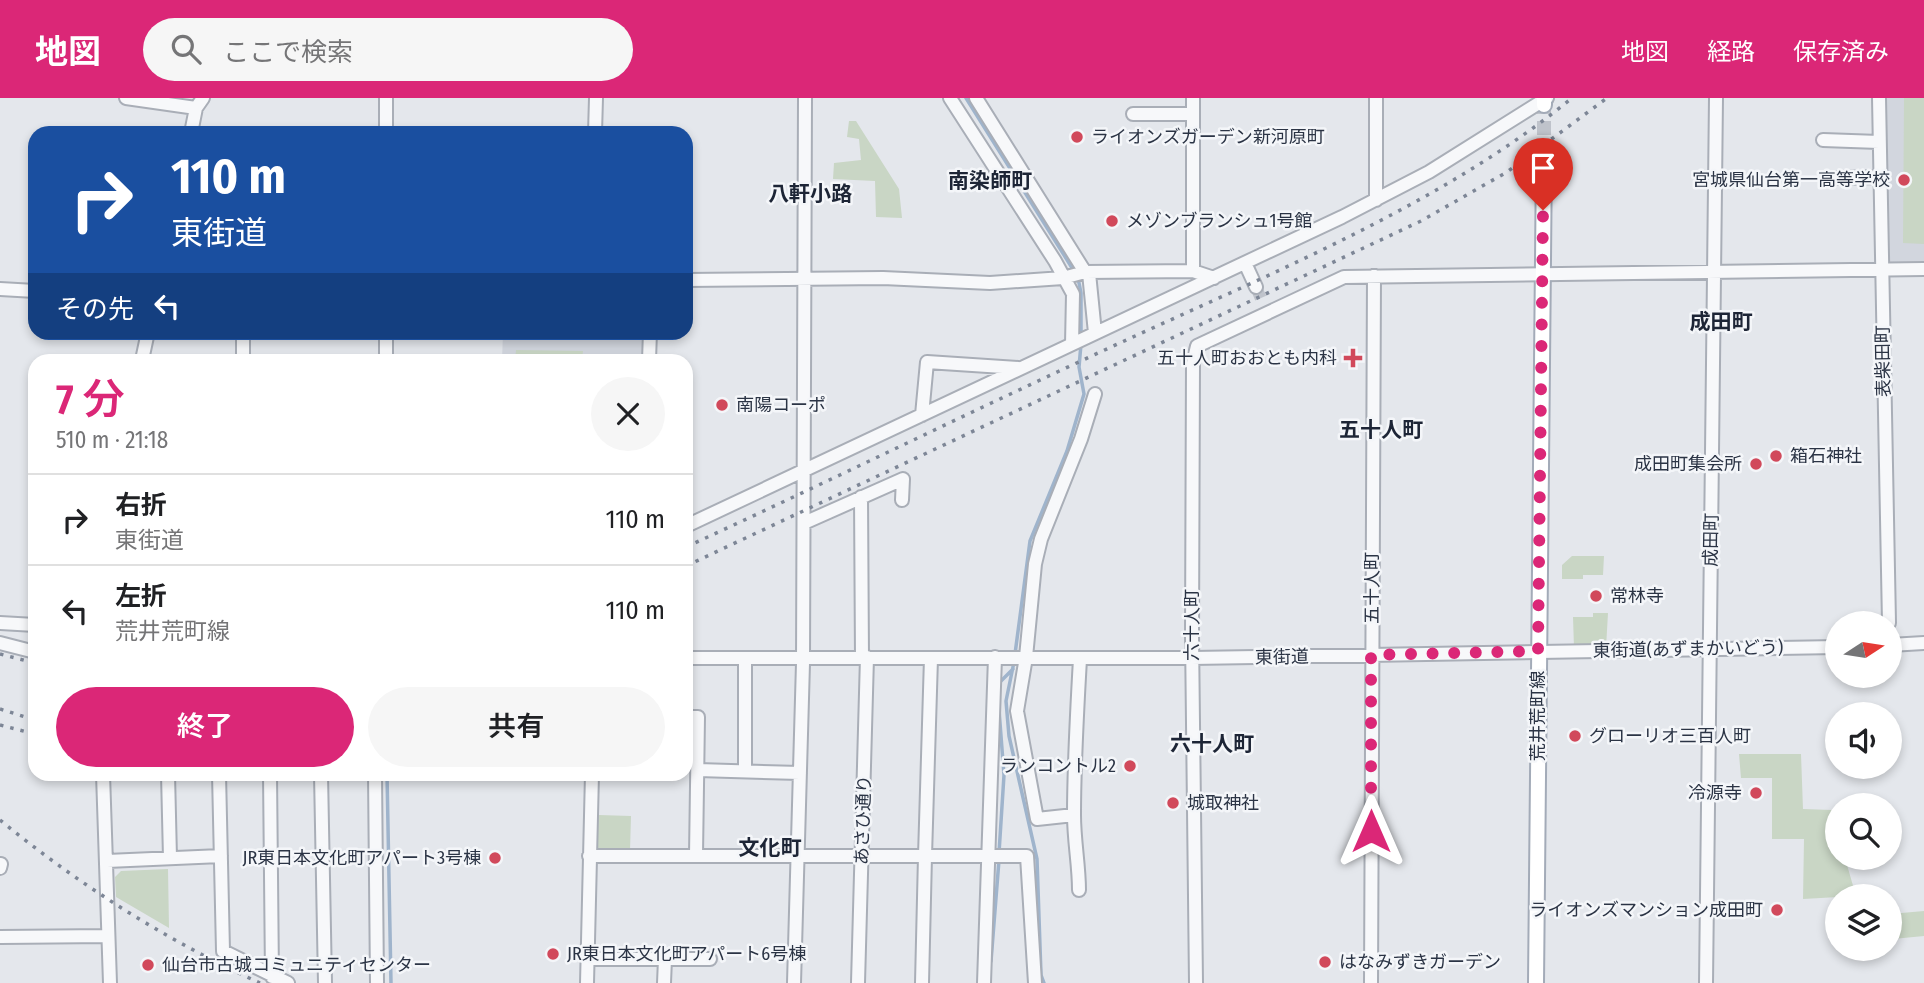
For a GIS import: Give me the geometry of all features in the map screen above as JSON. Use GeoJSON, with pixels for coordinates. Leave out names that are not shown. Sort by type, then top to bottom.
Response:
{"type":"FeatureCollection","features":[{"type":"Feature","properties":{"kind":"main road","name":"荒井荒町線"},"geometry":{"type":"LineString","coordinates":[[1536,983],[1544,156]]}},
{"type":"Feature","properties":{"kind":"street"},"geometry":{"type":"LineString","coordinates":[[126,98],[200,103],[193,126]]}},
{"type":"Feature","properties":{"kind":"street"},"geometry":{"type":"LineString","coordinates":[[386,98],[386,126]]}},
{"type":"Feature","properties":{"kind":"street"},"geometry":{"type":"LineString","coordinates":[[595,126],[596,98]]}},
{"type":"Feature","properties":{"kind":"street"},"geometry":{"type":"LineString","coordinates":[[794,983],[803,657],[805,98]]}},
{"type":"Feature","properties":{"kind":"street"},"geometry":{"type":"LineString","coordinates":[[950,98],[1073,294],[1073,343]]}},
{"type":"Feature","properties":{"kind":"street"},"geometry":{"type":"LineString","coordinates":[[976,98],[1087,273],[1092,334]]}},
{"type":"Feature","properties":{"kind":"street"},"geometry":{"type":"LineString","coordinates":[[1193,98],[1193,271]]}},
{"type":"Feature","properties":{"kind":"street"},"geometry":{"type":"LineString","coordinates":[[1376,98],[1376,200]]}},
{"type":"Feature","properties":{"kind":"street","name":"成田町"},"geometry":{"type":"LineString","coordinates":[[1706,983],[1716,98]]}},
{"type":"Feature","properties":{"kind":"street","name":"表柴田町"},"geometry":{"type":"LineString","coordinates":[[1879,98],[1889,611]]}},
{"type":"Feature","properties":{"kind":"street"},"geometry":{"type":"LineString","coordinates":[[693,523],[1376,200],[1440,165],[1545,100]]}},
{"type":"Feature","properties":{"kind":"street"},"geometry":{"type":"LineString","coordinates":[[1133,114],[1193,114]]}},
{"type":"Feature","properties":{"kind":"street"},"geometry":{"type":"LineString","coordinates":[[1823,140],[1879,142]]}},
{"type":"Feature","properties":{"kind":"street"},"geometry":{"type":"LineString","coordinates":[[1837,178],[1880,177]]}},
{"type":"Feature","properties":{"kind":"street"},"geometry":{"type":"LineString","coordinates":[[1245,263],[1256,287]]}},
{"type":"Feature","properties":{"kind":"street"},"geometry":{"type":"LineString","coordinates":[[1374,276],[1924,269]]}},
{"type":"Feature","properties":{"kind":"street"},"geometry":{"type":"LineString","coordinates":[[693,280],[883,278],[990,283],[1063,278],[1087,273],[1193,271],[1214,278]]}},
{"type":"Feature","properties":{"kind":"street","name":"六十人町"},"geometry":{"type":"LineString","coordinates":[[1196,983],[1192,658],[1195,351],[1202,342],[1265,306],[1344,277],[1374,276]]}},
{"type":"Feature","properties":{"kind":"street","name":"五十人町"},"geometry":{"type":"LineString","coordinates":[[1371,983],[1374,276]]}},
{"type":"Feature","properties":{"kind":"street"},"geometry":{"type":"LineString","coordinates":[[0,289],[28,291]]}},
{"type":"Feature","properties":{"kind":"street"},"geometry":{"type":"LineString","coordinates":[[922,415],[927,362],[1021,369]]}},
{"type":"Feature","properties":{"kind":"street"},"geometry":{"type":"LineString","coordinates":[[1074,815],[1037,819],[1017,711],[1035,564],[1041,539],[1081,439],[1095,394]]}},
{"type":"Feature","properties":{"kind":"street"},"geometry":{"type":"LineString","coordinates":[[804,523],[903,479],[902,500]]}},
{"type":"Feature","properties":{"kind":"street","name":"あさひ通り"},"geometry":{"type":"LineString","coordinates":[[858,983],[864,657],[861,497]]}},
{"type":"Feature","properties":{"kind":"street"},"geometry":{"type":"LineString","coordinates":[[0,623],[28,625]]}},
{"type":"Feature","properties":{"kind":"street"},"geometry":{"type":"LineString","coordinates":[[0,643],[28,650]]}},
{"type":"Feature","properties":{"kind":"street"},"geometry":{"type":"LineString","coordinates":[[1902,644],[1924,643]]}},
{"type":"Feature","properties":{"kind":"street","name":"東街道(あずまかいどう)"},"geometry":{"type":"LineString","coordinates":[[1538,651],[1825,647]]}},
{"type":"Feature","properties":{"kind":"street","name":"東街道"},"geometry":{"type":"LineString","coordinates":[[1000,657],[1192,658],[1538,651]]}},
{"type":"Feature","properties":{"kind":"street"},"geometry":{"type":"LineString","coordinates":[[693,658],[1000,657],[997,857],[984,983]]}},
{"type":"Feature","properties":{"kind":"street"},"geometry":{"type":"LineString","coordinates":[[745,658],[745,771]]}},
{"type":"Feature","properties":{"kind":"street"},"geometry":{"type":"LineString","coordinates":[[922,983],[932,658]]}},
{"type":"Feature","properties":{"kind":"street"},"geometry":{"type":"LineString","coordinates":[[1079,890],[1074,815],[1080,659]]}},
{"type":"Feature","properties":{"kind":"street"},"geometry":{"type":"LineString","coordinates":[[693,717],[698,717],[696,855]]}},
{"type":"Feature","properties":{"kind":"street"},"geometry":{"type":"LineString","coordinates":[[698,770],[800,773]]}},
{"type":"Feature","properties":{"kind":"street"},"geometry":{"type":"LineString","coordinates":[[103,781],[110,983]]}},
{"type":"Feature","properties":{"kind":"street"},"geometry":{"type":"LineString","coordinates":[[169,781],[170,858]]}},
{"type":"Feature","properties":{"kind":"street"},"geometry":{"type":"LineString","coordinates":[[219,781],[223,951],[288,983]]}},
{"type":"Feature","properties":{"kind":"street"},"geometry":{"type":"LineString","coordinates":[[270,781],[272,977]]}},
{"type":"Feature","properties":{"kind":"street"},"geometry":{"type":"LineString","coordinates":[[321,781],[325,983]]}},
{"type":"Feature","properties":{"kind":"street"},"geometry":{"type":"LineString","coordinates":[[374,781],[377,983]]}},
{"type":"Feature","properties":{"kind":"street"},"geometry":{"type":"LineString","coordinates":[[587,983],[592,781]]}},
{"type":"Feature","properties":{"kind":"street"},"geometry":{"type":"LineString","coordinates":[[107,861],[220,856]]}},
{"type":"Feature","properties":{"kind":"street"},"geometry":{"type":"LineString","coordinates":[[589,856],[1027,856],[1035,983]]}},
{"type":"Feature","properties":{"kind":"street"},"geometry":{"type":"LineString","coordinates":[[0,937],[108,936]]}},
{"type":"Feature","properties":{"kind":"street"},"geometry":{"type":"LineString","coordinates":[[587,959],[710,959]]}},
{"type":"Feature","properties":{"kind":"street"},"geometry":{"type":"LineString","coordinates":[[664,983],[665,959]]}},
{"type":"Feature","properties":{"kind":"shaded area","name":"宮城県仙台第一高等学校"},"geometry":{"type":"Polygon","coordinates":[[[1883,98],[1924,98],[1924,263],[1886,263],[1883,98]]]}},
{"type":"Feature","properties":{"kind":"shaded area"},"geometry":{"type":"Polygon","coordinates":[[[503,340],[646,340],[646,354],[502,354],[503,340]]]}},
{"type":"Feature","properties":{"kind":"green space"},"geometry":{"type":"Polygon","coordinates":[[[1904,98],[1924,98],[1924,244],[1903,243],[1904,98]]]}},
{"type":"Feature","properties":{"kind":"green space"},"geometry":{"type":"Polygon","coordinates":[[[849,121],[856,121],[899,189],[902,218],[876,217],[875,181],[833,179],[834,163],[861,160],[859,139],[847,137],[849,121]]]}},
{"type":"Feature","properties":{"kind":"green space"},"geometry":{"type":"Polygon","coordinates":[[[516,350],[583,351],[583,354],[516,354],[516,350]]]}},
{"type":"Feature","properties":{"kind":"green space"},"geometry":{"type":"Polygon","coordinates":[[[1572,556],[1604,556],[1603,575],[1562,579],[1562,565],[1572,556]]]}},
{"type":"Feature","properties":{"kind":"green space"},"geometry":{"type":"Polygon","coordinates":[[[1593,613],[1608,613],[1606,648],[1574,648],[1573,617],[1593,617],[1593,613]]]}},
{"type":"Feature","properties":{"kind":"green space"},"geometry":{"type":"Polygon","coordinates":[[[1739,754],[1801,754],[1803,809],[1825,810],[1825,870],[1848,870],[1853,884],[1825,884],[1825,898],[1803,899],[1804,839],[1772,839],[1772,778],[1741,778],[1739,754]]]}},
{"type":"Feature","properties":{"kind":"green space"},"geometry":{"type":"Polygon","coordinates":[[[599,815],[631,816],[630,851],[600,851],[594,847],[595,820],[599,815]]]}},
{"type":"Feature","properties":{"kind":"green space"},"geometry":{"type":"Polygon","coordinates":[[[168,869],[169,928],[116,897],[115,877],[121,871],[168,869]]]}},
{"type":"Feature","properties":{"kind":"green space"},"geometry":{"type":"Polygon","coordinates":[[[1924,911],[1924,936],[1902,938],[1902,913],[1924,911]]]}},
{"type":"Feature","properties":{"kind":"waterway"},"geometry":{"type":"LineString","coordinates":[[966,98],[1074,271]]}},
{"type":"Feature","properties":{"kind":"waterway"},"geometry":{"type":"LineString","coordinates":[[1078,278],[1081,293],[1081,336]]}},
{"type":"Feature","properties":{"kind":"waterway"},"geometry":{"type":"LineString","coordinates":[[1015,654],[1030,541],[1067,451],[1084,394],[1079,367],[1081,344]]}},
{"type":"Feature","properties":{"kind":"waterway"},"geometry":{"type":"LineString","coordinates":[[1014,662],[1006,701],[1009,736],[1037,859],[1041,975],[1044,983]]}},
{"type":"Feature","properties":{"kind":"waterway"},"geometry":{"type":"LineString","coordinates":[[1000,682],[1013,669]]}},
{"type":"Feature","properties":{"kind":"waterway"},"geometry":{"type":"LineString","coordinates":[[999,710],[1004,775],[999,853]]}},
{"type":"Feature","properties":{"kind":"waterway"},"geometry":{"type":"LineString","coordinates":[[387,781],[391,983]]}},
{"type":"Feature","properties":{"kind":"waterway"},"geometry":{"type":"LineString","coordinates":[[991,961],[999,860]]}},
{"type":"Feature","properties":{"kind":"tunnel"},"geometry":{"type":"LineString","coordinates":[[1544,105],[1544,156]]}},
{"type":"Feature","properties":{"kind":"tunnel"},"geometry":{"type":"LineString","coordinates":[[1256,287],[1262,301]]}},
{"type":"Feature","properties":{"kind":"railway"},"geometry":{"type":"LineString","coordinates":[[693,544],[1355,234],[1469,171],[1572,98]]}},
{"type":"Feature","properties":{"kind":"railway"},"geometry":{"type":"LineString","coordinates":[[693,563],[1421,221],[1507,172],[1607,98]]}},
{"type":"Feature","properties":{"kind":"railway"},"geometry":{"type":"LineString","coordinates":[[0,654],[28,661]]}},
{"type":"Feature","properties":{"kind":"railway"},"geometry":{"type":"LineString","coordinates":[[0,709],[28,718]]}},
{"type":"Feature","properties":{"kind":"railway"},"geometry":{"type":"LineString","coordinates":[[0,725],[28,732]]}},
{"type":"Feature","properties":{"kind":"railway"},"geometry":{"type":"LineString","coordinates":[[0,820],[60,867],[124,910],[191,949],[260,983]]}},
{"type":"Feature","properties":{"kind":"place","name":"ライオンズガーデン新河原町"},"geometry":{"type":"Point","coordinates":[1077,137]}},
{"type":"Feature","properties":{"kind":"place","name":"宮城県仙台第一高等学校"},"geometry":{"type":"Point","coordinates":[1904,180]}},
{"type":"Feature","properties":{"kind":"place","name":"メゾンブランシュ1号館"},"geometry":{"type":"Point","coordinates":[1112,221]}},
{"type":"Feature","properties":{"kind":"place","name":"五十人町おおとも内科"},"geometry":{"type":"Point","coordinates":[1353,358]}},
{"type":"Feature","properties":{"kind":"place","name":"南陽コーポ"},"geometry":{"type":"Point","coordinates":[722,405]}},
{"type":"Feature","properties":{"kind":"place","name":"箱石神社"},"geometry":{"type":"Point","coordinates":[1776,456]}},
{"type":"Feature","properties":{"kind":"place","name":"成田町集会所"},"geometry":{"type":"Point","coordinates":[1756,464]}},
{"type":"Feature","properties":{"kind":"place","name":"常林寺"},"geometry":{"type":"Point","coordinates":[1596,596]}},
{"type":"Feature","properties":{"kind":"place","name":"グローリオ三百人町"},"geometry":{"type":"Point","coordinates":[1575,736]}},
{"type":"Feature","properties":{"kind":"place","name":"ランコントル2"},"geometry":{"type":"Point","coordinates":[1130,766]}},
{"type":"Feature","properties":{"kind":"place","name":"冷源寺"},"geometry":{"type":"Point","coordinates":[1756,793]}},
{"type":"Feature","properties":{"kind":"place","name":"城取神社"},"geometry":{"type":"Point","coordinates":[1173,803]}},
{"type":"Feature","properties":{"kind":"place","name":"JR東日本文化町アパート3号棟"},"geometry":{"type":"Point","coordinates":[495,858]}},
{"type":"Feature","properties":{"kind":"place","name":"ライオンズマンション成田町"},"geometry":{"type":"Point","coordinates":[1777,910]}},
{"type":"Feature","properties":{"kind":"place","name":"JR東日本文化町アパート6号棟"},"geometry":{"type":"Point","coordinates":[553,954]}},
{"type":"Feature","properties":{"kind":"place","name":"はなみずきガーデン"},"geometry":{"type":"Point","coordinates":[1325,962]}},
{"type":"Feature","properties":{"kind":"place","name":"仙台市古城コミュニティセンター"},"geometry":{"type":"Point","coordinates":[148,965]}},
{"type":"Feature","properties":{"kind":"district","name":"南染師町"},"geometry":{"type":"Point","coordinates":[990,181]}},
{"type":"Feature","properties":{"kind":"district","name":"八軒小路"},"geometry":{"type":"Point","coordinates":[810,194]}},
{"type":"Feature","properties":{"kind":"district","name":"成田町"},"geometry":{"type":"Point","coordinates":[1721,322]}},
{"type":"Feature","properties":{"kind":"district","name":"五十人町"},"geometry":{"type":"Point","coordinates":[1381,430]}},
{"type":"Feature","properties":{"kind":"district","name":"六十人町"},"geometry":{"type":"Point","coordinates":[1212,744]}},
{"type":"Feature","properties":{"kind":"district","name":"文化町"},"geometry":{"type":"Point","coordinates":[770,848]}},
{"type":"Feature","properties":{"kind":"route"},"geometry":{"type":"LineString","coordinates":[[1371,831],[1371,655],[1538,651],[1543,210]]}}]}
